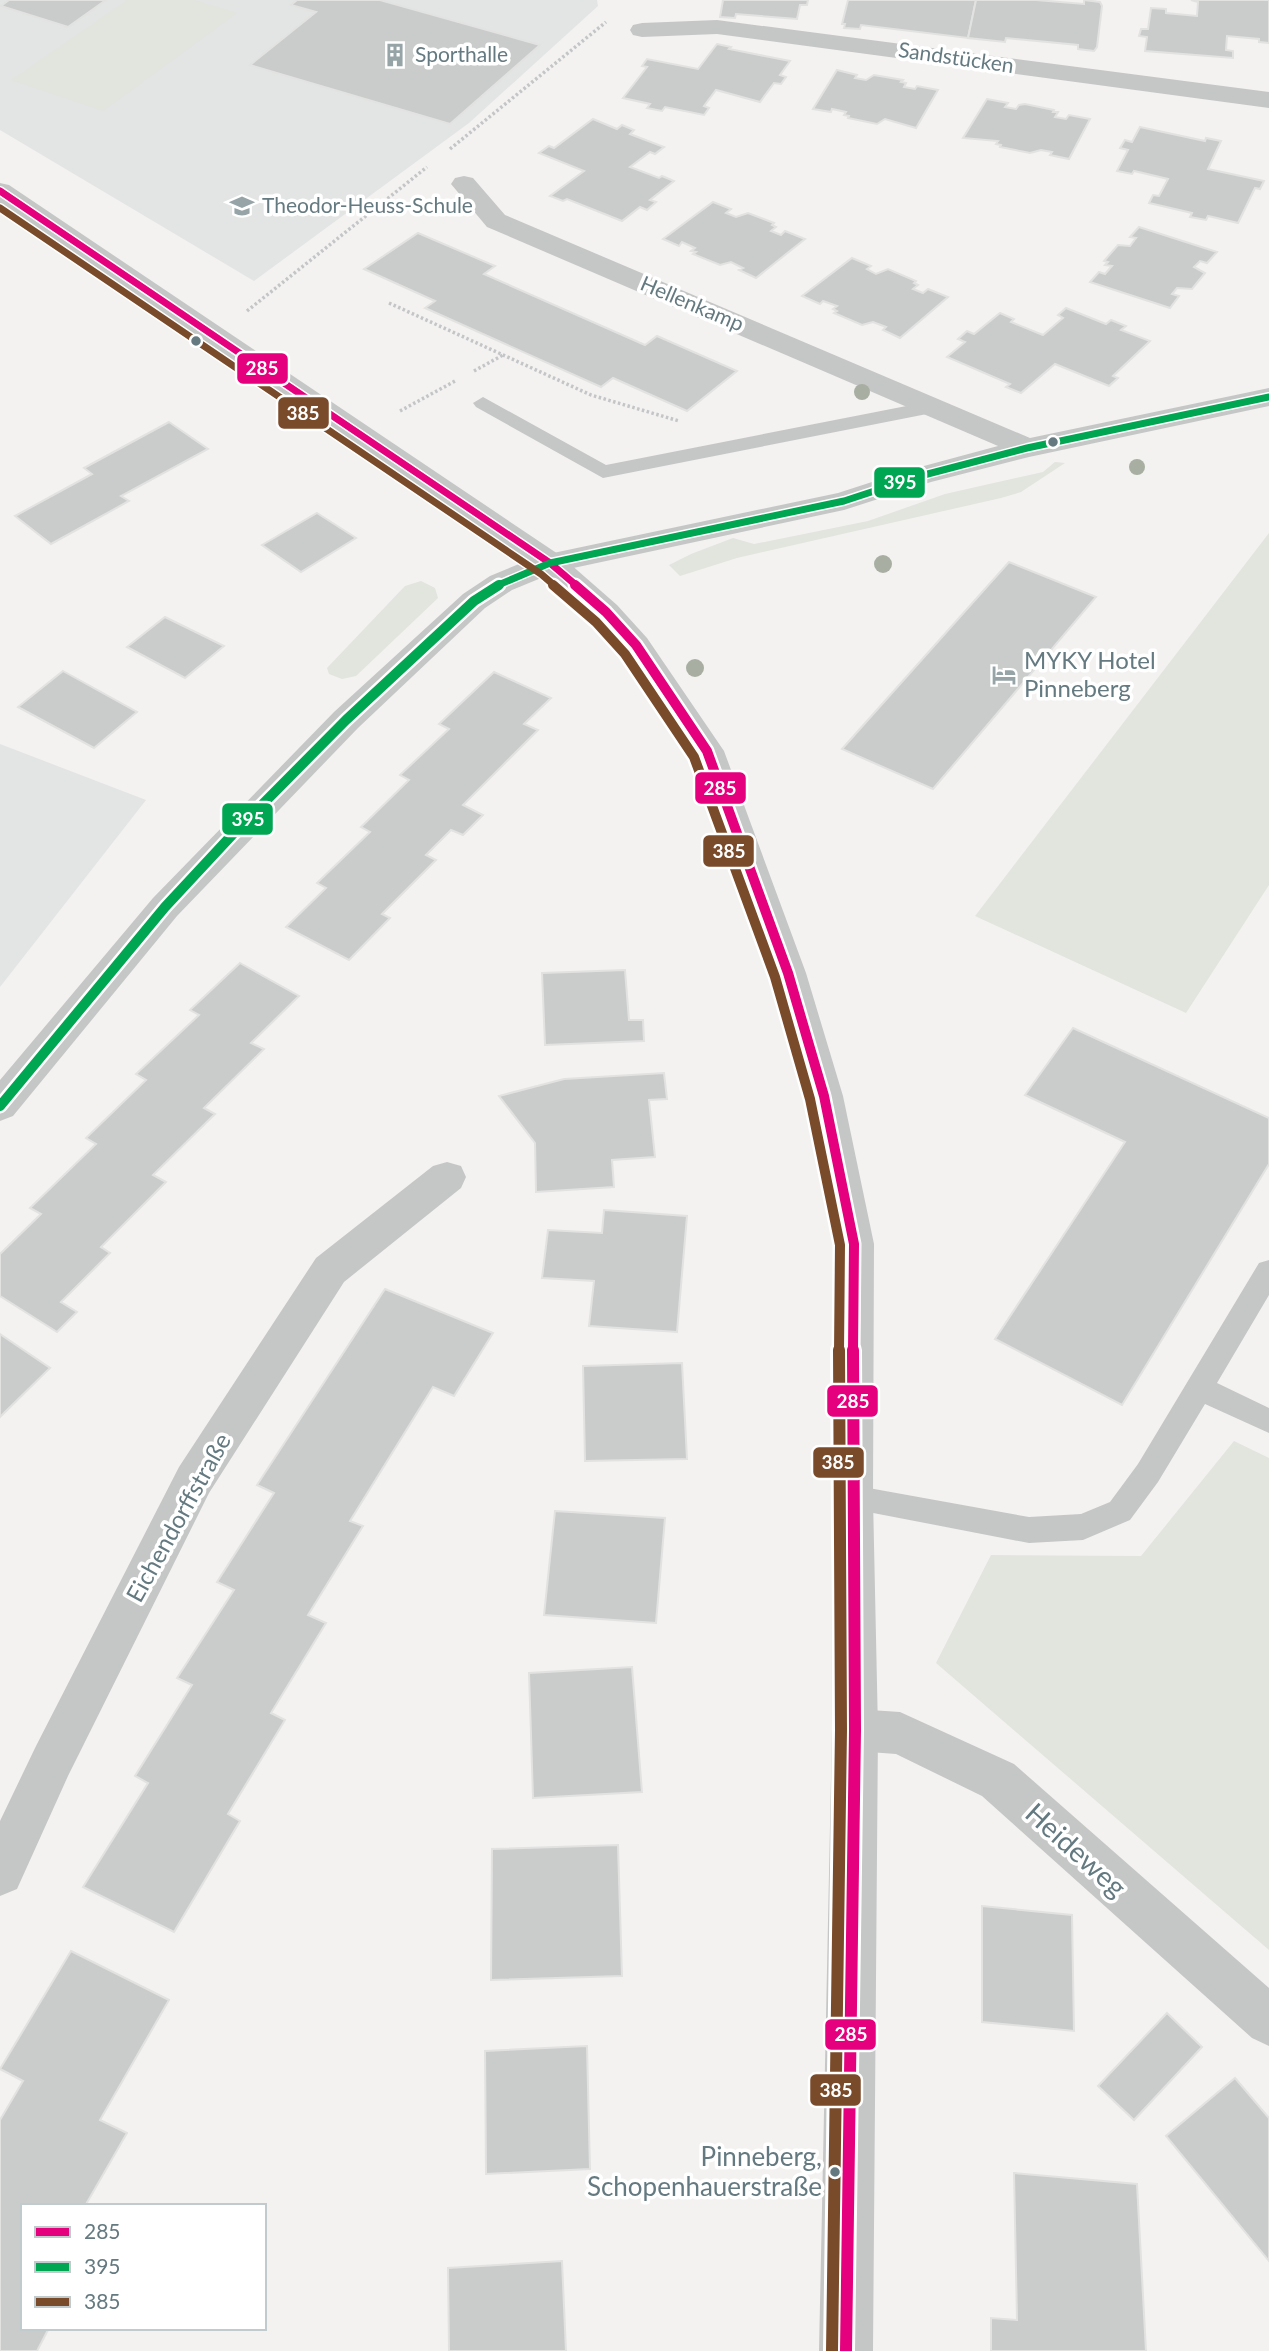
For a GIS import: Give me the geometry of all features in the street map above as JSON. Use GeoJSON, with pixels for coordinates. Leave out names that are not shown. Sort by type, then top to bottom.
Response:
{"type":"FeatureCollection","features":[{"type":"Feature","properties":{"kind":"street","name":"Sandstücken"},"geometry":{"type":"LineString","coordinates":[[642,30],[717,27],[1269,100]]}},
{"type":"Feature","properties":{"kind":"street","name":"Hellenkamp"},"geometry":{"type":"LineString","coordinates":[[464,184],[496,220],[1027,448]]}},
{"type":"Feature","properties":{"kind":"street"},"geometry":{"type":"LineString","coordinates":[[0,191],[187,314],[550,564],[606,612],[636,645],[707,751],[788,973],[824,1097],[854,1244],[852,1499],[855,1730],[846,2351]]}},
{"type":"Feature","properties":{"kind":"street"},"geometry":{"type":"LineString","coordinates":[[0,1106],[165,907],[232,835],[346,720],[474,601],[501,583],[550,564],[844,501],[920,476],[1027,448],[1269,397]]}},
{"type":"Feature","properties":{"kind":"street","name":"Eichendorffstraße"},"geometry":{"type":"LineString","coordinates":[[0,1873],[52,1762],[194,1480],[330,1270],[447,1177]]}},
{"type":"Feature","properties":{"kind":"street","name":"Heideweg"},"geometry":{"type":"LineString","coordinates":[[855,1730],[900,1733],[998,1780],[1269,2021]]}},
{"type":"Feature","properties":{"kind":"lane"},"geometry":{"type":"LineString","coordinates":[[483,403],[603,472],[932,407]]}},
{"type":"Feature","properties":{"kind":"lane"},"geometry":{"type":"LineString","coordinates":[[852,1499],[1029,1530],[1083,1527],[1120,1511],[1148,1473],[1269,1271]]}},
{"type":"Feature","properties":{"kind":"lane"},"geometry":{"type":"LineString","coordinates":[[1199,1388],[1269,1422]]}},
{"type":"Feature","properties":{"kind":"path"},"geometry":{"type":"LineString","coordinates":[[390,303],[591,395],[750,443]]}},
{"type":"Feature","properties":{"kind":"shaded area","name":"Theodor-Heuss-Schule"},"geometry":{"type":"Polygon","coordinates":[[[0,0],[597,0],[598,6],[469,123],[254,281],[0,130],[0,0]]]}},
{"type":"Feature","properties":{"kind":"shaded area"},"geometry":{"type":"Polygon","coordinates":[[[127,0],[194,0],[237,13],[103,111],[11,80],[127,0]]]}},
{"type":"Feature","properties":{"kind":"shaded area"},"geometry":{"type":"Polygon","coordinates":[[[1055,462],[1065,463],[1021,492],[1001,498],[737,558],[680,576],[669,565],[733,538],[754,544],[868,521],[945,494],[1043,472],[1055,462]]]}},
{"type":"Feature","properties":{"kind":"shaded area"},"geometry":{"type":"Polygon","coordinates":[[[1269,533],[1269,885],[1186,1013],[975,916],[1269,533]]]}},
{"type":"Feature","properties":{"kind":"shaded area"},"geometry":{"type":"Polygon","coordinates":[[[421,581],[435,588],[438,598],[356,676],[342,679],[329,674],[327,668],[405,586],[421,581]]]}},
{"type":"Feature","properties":{"kind":"shaded area"},"geometry":{"type":"Polygon","coordinates":[[[0,744],[146,800],[0,987],[0,744]]]}},
{"type":"Feature","properties":{"kind":"shaded area"},"geometry":{"type":"Polygon","coordinates":[[[1234,1441],[1269,1458],[1269,1950],[936,1663],[991,1555],[1141,1556],[1234,1441]]]}},
{"type":"Feature","properties":{"kind":"building"},"geometry":{"type":"Polygon","coordinates":[[[9,0],[106,0],[68,27],[1,6],[9,0]]]}},
{"type":"Feature","properties":{"kind":"building","name":"Sporthalle"},"geometry":{"type":"Polygon","coordinates":[[[297,0],[380,0],[540,45],[450,124],[250,65],[316,12],[291,5],[297,0]]]}},
{"type":"Feature","properties":{"kind":"building"},"geometry":{"type":"Polygon","coordinates":[[[723,0],[808,0],[807,5],[800,5],[797,19],[736,14],[735,18],[720,17],[723,0]]]}},
{"type":"Feature","properties":{"kind":"building"},"geometry":{"type":"Polygon","coordinates":[[[848,0],[976,0],[968,38],[861,25],[860,29],[844,28],[845,24],[842,24],[848,0]]]}},
{"type":"Feature","properties":{"kind":"building"},"geometry":{"type":"Polygon","coordinates":[[[976,0],[1036,0],[1084,4],[1084,0],[1100,2],[1102,6],[1097,47],[1094,51],[1078,49],[1078,45],[1006,38],[1005,42],[968,38],[976,0]]]}},
{"type":"Feature","properties":{"kind":"building"},"geometry":{"type":"Polygon","coordinates":[[[1191,0],[1269,0],[1269,43],[1259,42],[1259,39],[1227,36],[1226,50],[1233,51],[1233,58],[1145,51],[1147,37],[1139,36],[1141,29],[1148,29],[1151,8],[1166,9],[1166,13],[1197,16],[1198,2],[1191,0]]]}},
{"type":"Feature","properties":{"kind":"building"},"geometry":{"type":"Polygon","coordinates":[[[717,44],[731,47],[729,49],[790,61],[780,75],[786,77],[781,84],[774,83],[760,102],[716,90],[704,106],[709,108],[704,115],[665,107],[662,111],[647,108],[650,104],[623,98],[647,67],[642,66],[647,59],[698,69],[717,44]]]}},
{"type":"Feature","properties":{"kind":"building"},"geometry":{"type":"Polygon","coordinates":[[[837,70],[857,75],[855,78],[866,80],[874,75],[903,80],[901,82],[906,83],[904,87],[915,89],[917,86],[938,90],[916,128],[885,119],[877,124],[848,118],[849,116],[844,115],[846,112],[832,109],[831,112],[813,109],[837,70]]]}},
{"type":"Feature","properties":{"kind":"building"},"geometry":{"type":"Polygon","coordinates":[[[987,99],[1008,103],[1005,107],[1016,109],[1025,104],[1054,110],[1053,112],[1058,112],[1055,117],[1066,119],[1069,115],[1090,119],[1069,159],[1041,150],[1030,153],[1000,147],[1001,145],[996,144],[998,141],[963,138],[987,99]]]}},
{"type":"Feature","properties":{"kind":"building"},"geometry":{"type":"Polygon","coordinates":[[[593,119],[617,129],[622,125],[634,130],[630,134],[664,147],[655,154],[650,152],[630,167],[674,181],[650,200],[656,202],[647,210],[640,207],[622,221],[567,199],[563,201],[550,196],[584,171],[539,153],[549,146],[554,148],[593,119]]]}},
{"type":"Feature","properties":{"kind":"building"},"geometry":{"type":"Polygon","coordinates":[[[1140,127],[1205,141],[1206,138],[1221,141],[1208,169],[1264,181],[1260,189],[1255,188],[1238,223],[1208,216],[1206,220],[1190,217],[1192,213],[1149,203],[1153,195],[1159,196],[1168,179],[1134,171],[1132,174],[1117,171],[1128,150],[1120,148],[1125,140],[1132,142],[1140,127]]]}},
{"type":"Feature","properties":{"kind":"building"},"geometry":{"type":"Polygon","coordinates":[[[713,202],[731,209],[726,213],[736,217],[748,213],[774,223],[772,225],[776,227],[771,231],[781,235],[785,231],[805,239],[756,278],[739,270],[743,268],[731,262],[720,265],[693,254],[696,252],[691,251],[695,248],[682,242],[679,246],[663,239],[713,202]]]}},
{"type":"Feature","properties":{"kind":"building"},"geometry":{"type":"Polygon","coordinates":[[[1139,227],[1217,252],[1207,263],[1200,261],[1194,267],[1205,273],[1192,289],[1177,288],[1172,294],[1179,296],[1170,308],[1090,282],[1099,272],[1105,274],[1112,266],[1105,265],[1108,262],[1104,261],[1118,245],[1130,246],[1136,238],[1130,237],[1139,227]]]}},
{"type":"Feature","properties":{"kind":"building"},"geometry":{"type":"Polygon","coordinates":[[[418,233],[495,266],[484,274],[645,345],[657,336],[737,371],[687,411],[613,378],[601,387],[425,308],[435,301],[364,269],[418,233]]]}},
{"type":"Feature","properties":{"kind":"building"},"geometry":{"type":"Polygon","coordinates":[[[852,258],[871,266],[867,269],[876,274],[888,269],[916,281],[914,283],[918,285],[913,289],[923,293],[928,289],[948,297],[900,338],[883,330],[886,327],[873,322],[862,325],[834,313],[837,311],[833,309],[837,306],[823,301],[820,304],[802,296],[852,258]]]}},
{"type":"Feature","properties":{"kind":"building"},"geometry":{"type":"Polygon","coordinates":[[[1066,308],[1106,324],[1111,320],[1126,326],[1121,330],[1150,341],[1113,376],[1118,378],[1109,386],[1055,364],[1021,393],[1006,387],[1010,384],[947,357],[965,342],[958,339],[967,331],[974,334],[1000,313],[1014,319],[1011,322],[1043,335],[1063,318],[1058,315],[1066,308]]]}},
{"type":"Feature","properties":{"kind":"building"},"geometry":{"type":"Polygon","coordinates":[[[169,422],[208,449],[121,496],[129,501],[51,544],[15,516],[92,474],[84,468],[169,422]]]}},
{"type":"Feature","properties":{"kind":"building"},"geometry":{"type":"Polygon","coordinates":[[[317,513],[356,538],[301,572],[262,545],[317,513]]]}},
{"type":"Feature","properties":{"kind":"building"},"geometry":{"type":"Polygon","coordinates":[[[1009,562],[1096,597],[933,789],[842,749],[1009,562]]]}},
{"type":"Feature","properties":{"kind":"building"},"geometry":{"type":"Polygon","coordinates":[[[165,617],[224,646],[185,678],[127,647],[165,617]]]}},
{"type":"Feature","properties":{"kind":"building"},"geometry":{"type":"Polygon","coordinates":[[[63,671],[137,712],[94,748],[18,707],[63,671]]]}},
{"type":"Feature","properties":{"kind":"building"},"geometry":{"type":"Polygon","coordinates":[[[494,672],[551,698],[524,724],[538,730],[463,805],[483,815],[463,835],[451,830],[426,855],[436,860],[382,914],[390,918],[349,960],[286,927],[326,888],[317,883],[370,832],[361,827],[409,780],[400,775],[449,729],[439,724],[494,672]]]}},
{"type":"Feature","properties":{"kind":"building"},"geometry":{"type":"Polygon","coordinates":[[[240,963],[299,996],[251,1043],[264,1049],[204,1108],[215,1114],[153,1175],[166,1182],[101,1247],[110,1253],[61,1302],[77,1312],[57,1332],[0,1296],[0,1254],[41,1214],[30,1208],[96,1144],[86,1138],[146,1080],[136,1074],[199,1015],[190,1010],[240,963]]]}},
{"type":"Feature","properties":{"kind":"building"},"geometry":{"type":"Polygon","coordinates":[[[625,970],[629,1020],[643,1020],[644,1041],[545,1045],[542,973],[625,970]]]}},
{"type":"Feature","properties":{"kind":"building"},"geometry":{"type":"Polygon","coordinates":[[[1073,1028],[1269,1118],[1269,1164],[1122,1405],[995,1339],[1125,1142],[1025,1095],[1073,1028]]]}},
{"type":"Feature","properties":{"kind":"building"},"geometry":{"type":"Polygon","coordinates":[[[664,1073],[667,1099],[649,1100],[655,1157],[612,1160],[614,1187],[536,1192],[535,1143],[499,1096],[564,1079],[664,1073]]]}},
{"type":"Feature","properties":{"kind":"building"},"geometry":{"type":"Polygon","coordinates":[[[604,1210],[687,1216],[677,1332],[589,1326],[594,1281],[542,1278],[548,1230],[602,1233],[604,1210]]]}},
{"type":"Feature","properties":{"kind":"building"},"geometry":{"type":"Polygon","coordinates":[[[385,1289],[493,1333],[454,1396],[433,1387],[350,1521],[363,1526],[308,1615],[326,1623],[271,1713],[285,1720],[228,1814],[240,1821],[174,1932],[83,1887],[148,1783],[135,1776],[192,1685],[177,1678],[234,1590],[217,1582],[274,1493],[257,1485],[385,1289]]]}},
{"type":"Feature","properties":{"kind":"building"},"geometry":{"type":"Polygon","coordinates":[[[0,1334],[50,1368],[0,1417],[0,1334]]]}},
{"type":"Feature","properties":{"kind":"building"},"geometry":{"type":"Polygon","coordinates":[[[682,1363],[687,1459],[585,1461],[583,1366],[682,1363]]]}},
{"type":"Feature","properties":{"kind":"building"},"geometry":{"type":"Polygon","coordinates":[[[555,1511],[665,1518],[656,1623],[544,1615],[555,1511]]]}},
{"type":"Feature","properties":{"kind":"building"},"geometry":{"type":"Polygon","coordinates":[[[632,1667],[642,1792],[533,1798],[529,1673],[632,1667]]]}},
{"type":"Feature","properties":{"kind":"building"},"geometry":{"type":"Polygon","coordinates":[[[618,1845],[622,1976],[491,1980],[492,1849],[618,1845]]]}},
{"type":"Feature","properties":{"kind":"building"},"geometry":{"type":"Polygon","coordinates":[[[982,1906],[1072,1915],[1074,2031],[982,2022],[982,1906]]]}},
{"type":"Feature","properties":{"kind":"building"},"geometry":{"type":"Polygon","coordinates":[[[71,1951],[169,2000],[100,2120],[127,2133],[86,2204],[21,2204],[21,2330],[48,2330],[37,2351],[0,2351],[0,2120],[23,2081],[0,2069],[71,1951]]]}},
{"type":"Feature","properties":{"kind":"building"},"geometry":{"type":"Polygon","coordinates":[[[1167,2013],[1202,2047],[1134,2120],[1098,2086],[1167,2013]]]}},
{"type":"Feature","properties":{"kind":"building"},"geometry":{"type":"Polygon","coordinates":[[[587,2046],[590,2169],[486,2174],[485,2051],[587,2046]]]}},
{"type":"Feature","properties":{"kind":"building"},"geometry":{"type":"Polygon","coordinates":[[[1235,2078],[1269,2118],[1269,2261],[1166,2136],[1235,2078]]]}},
{"type":"Feature","properties":{"kind":"building"},"geometry":{"type":"Polygon","coordinates":[[[1014,2173],[1137,2184],[1146,2351],[991,2351],[991,2318],[1017,2320],[1014,2173]]]}},
{"type":"Feature","properties":{"kind":"building"},"geometry":{"type":"Polygon","coordinates":[[[562,2261],[566,2351],[449,2351],[448,2268],[562,2261]]]}},
{"type":"Feature","properties":{"kind":"transit line","name":"285"},"geometry":{"type":"LineString","coordinates":[[0,191],[550,563],[606,612],[636,645],[707,751],[788,973],[824,1096],[854,1244],[852,1498],[855,1730],[846,2351]]}},
{"type":"Feature","properties":{"kind":"transit line","name":"385"},"geometry":{"type":"LineString","coordinates":[[0,208],[541,574],[596,622],[625,654],[694,757],[775,977],[810,1099],[840,1245],[838,1498],[841,1730],[832,2351]]}},
{"type":"Feature","properties":{"kind":"transit line","name":"395"},"geometry":{"type":"LineString","coordinates":[[0,1106],[165,907],[232,835],[346,720],[474,601],[501,583],[550,563],[844,501],[920,476],[1027,448],[1269,397]]}},
{"type":"Feature","properties":{"kind":"place","name":"Sporthalle"},"geometry":{"type":"Point","coordinates":[395,55]}},
{"type":"Feature","properties":{"kind":"place","name":"Theodor-Heuss-Schule"},"geometry":{"type":"Point","coordinates":[242,206]}},
{"type":"Feature","properties":{"kind":"place","name":"MYKY Hotel Pinneberg"},"geometry":{"type":"Point","coordinates":[1004,675]}},
{"type":"Feature","properties":{"kind":"place","name":"Pinneberg, Schopenhauerstraße"},"geometry":{"type":"Point","coordinates":[835,2172]}}]}
